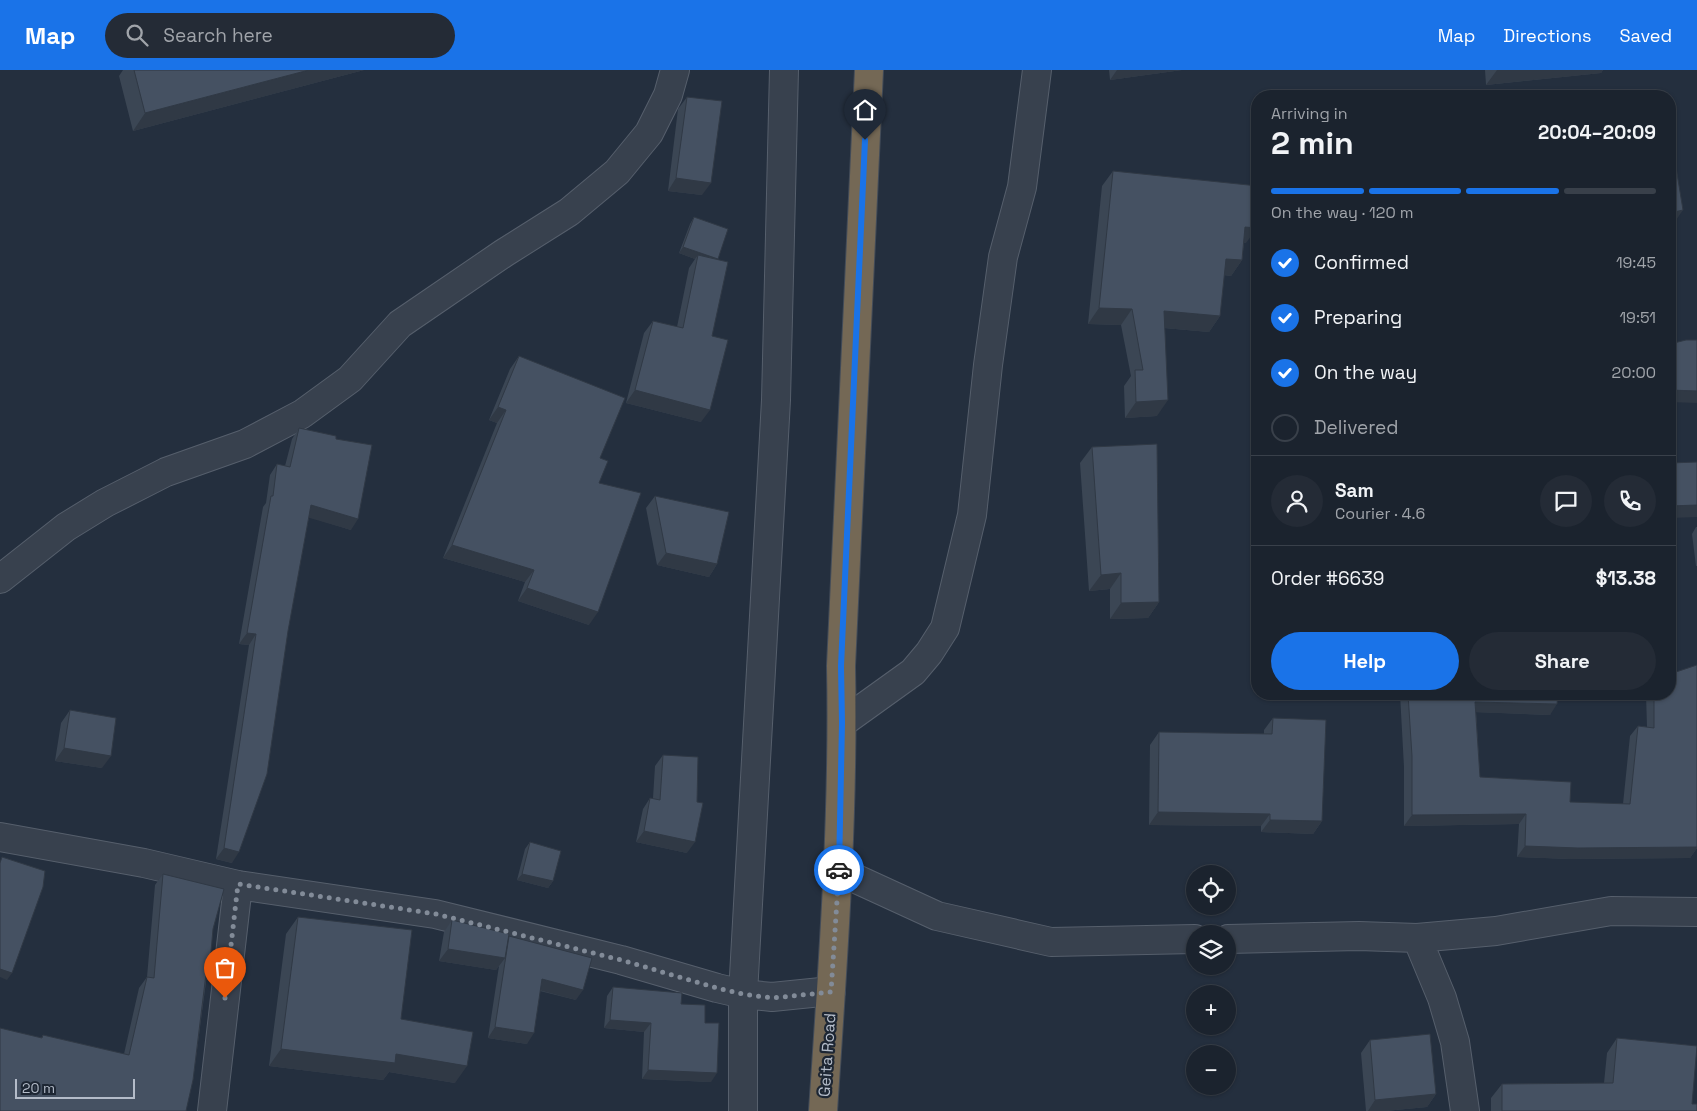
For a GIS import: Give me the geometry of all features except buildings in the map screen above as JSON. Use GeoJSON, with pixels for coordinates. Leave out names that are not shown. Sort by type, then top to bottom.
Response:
{"type":"FeatureCollection","features":[{"type":"Feature","properties":{"kind":"highway","name":"Geita Road"},"geometry":{"type":"LineString","coordinates":[[823,1111],[839,871],[842,723],[841,656],[869,70]]}},
{"type":"Feature","properties":{"kind":"street"},"geometry":{"type":"LineString","coordinates":[[2,576],[66,527],[106,503],[166,472],[245,444],[302,414],[350,379],[400,324],[504,253],[570,212],[617,172],[649,133],[668,95],[675,70]]}},
{"type":"Feature","properties":{"kind":"street"},"geometry":{"type":"LineString","coordinates":[[743,1111],[743,994],[776,400],[784,70]]}},
{"type":"Feature","properties":{"kind":"street"},"geometry":{"type":"LineString","coordinates":[[842,723],[913,672],[930,652],[945,628],[972,515],[988,365],[1002,267],[1022,187],[1037,70]]}},
{"type":"Feature","properties":{"kind":"street"},"geometry":{"type":"LineString","coordinates":[[0,837],[144,863],[238,884],[436,914],[621,960],[743,994],[772,998],[831,992]]}},
{"type":"Feature","properties":{"kind":"street"},"geometry":{"type":"LineString","coordinates":[[839,871],[937,916],[1051,942],[1186,939]]}},
{"type":"Feature","properties":{"kind":"street"},"geometry":{"type":"LineString","coordinates":[[212,1111],[238,884]]}},
{"type":"Feature","properties":{"kind":"street"},"geometry":{"type":"LineString","coordinates":[[1236,939],[1359,936],[1417,938],[1496,931],[1611,912],[1697,912]]}},
{"type":"Feature","properties":{"kind":"street"},"geometry":{"type":"LineString","coordinates":[[1417,938],[1442,998],[1455,1042],[1465,1111]]}},
{"type":"Feature","properties":{"kind":"way so far"},"geometry":{"type":"LineString","coordinates":[[225,998],[238,884],[436,914],[621,960],[743,994],[772,998],[831,992],[839,870]]}},
{"type":"Feature","properties":{"kind":"route"},"geometry":{"type":"LineString","coordinates":[[839,870],[842,723],[841,666],[865,140]]}}]}
